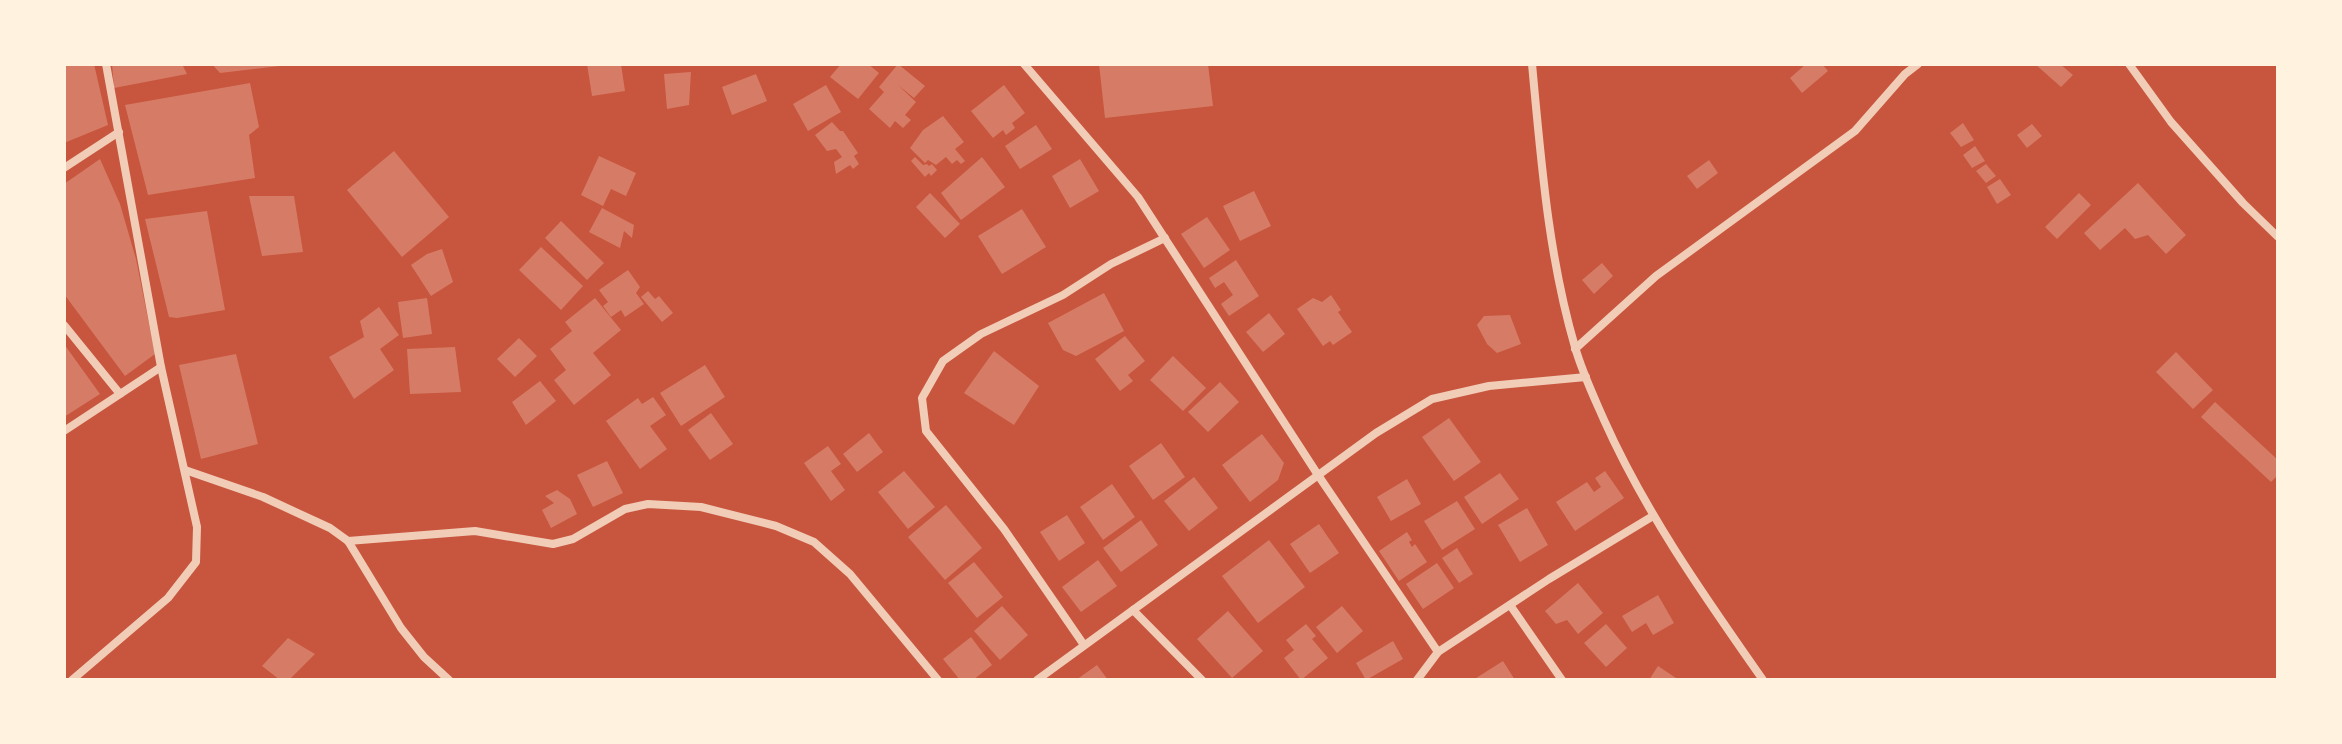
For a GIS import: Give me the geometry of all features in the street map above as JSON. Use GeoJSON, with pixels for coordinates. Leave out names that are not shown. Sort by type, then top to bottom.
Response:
{"type":"FeatureCollection","features":[{"type":"Feature","properties":{"kind":"street"},"geometry":{"type":"LineString","coordinates":[[72,680],[168,598],[196,562],[197,527],[161,367],[106,64]]}},
{"type":"Feature","properties":{"kind":"street"},"geometry":{"type":"LineString","coordinates":[[1024,64],[1138,197],[1318,475],[1438,652]]}},
{"type":"Feature","properties":{"kind":"street"},"geometry":{"type":"LineString","coordinates":[[1532,64],[1545,200],[1575,349],[1624,465],[1653,516],[1763,680]]}},
{"type":"Feature","properties":{"kind":"street"},"geometry":{"type":"LineString","coordinates":[[1575,349],[1665,269],[1855,131],[1905,74],[1918,64]]}},
{"type":"Feature","properties":{"kind":"street"},"geometry":{"type":"LineString","coordinates":[[2129,64],[2171,122],[2243,203],[2278,237]]}},
{"type":"Feature","properties":{"kind":"street"},"geometry":{"type":"LineString","coordinates":[[64,168],[119,132]]}},
{"type":"Feature","properties":{"kind":"street"},"geometry":{"type":"LineString","coordinates":[[1084,645],[1004,529],[926,431],[922,398],[943,361],[981,334],[1063,295],[1111,264],[1165,238]]}},
{"type":"Feature","properties":{"kind":"street"},"geometry":{"type":"LineString","coordinates":[[64,325],[120,394]]}},
{"type":"Feature","properties":{"kind":"street"},"geometry":{"type":"LineString","coordinates":[[64,431],[161,367]]}},
{"type":"Feature","properties":{"kind":"street"},"geometry":{"type":"LineString","coordinates":[[1037,680],[1376,433],[1432,399],[1489,386],[1586,377]]}},
{"type":"Feature","properties":{"kind":"street"},"geometry":{"type":"LineString","coordinates":[[185,470],[263,497],[330,528],[348,541],[401,628],[424,657],[449,680]]}},
{"type":"Feature","properties":{"kind":"street"},"geometry":{"type":"LineString","coordinates":[[348,541],[475,531],[553,544],[573,539],[625,509],[648,504],[701,507],[776,526],[814,542],[850,574],[938,680]]}},
{"type":"Feature","properties":{"kind":"street"},"geometry":{"type":"LineString","coordinates":[[1417,680],[1438,652],[1653,516]]}},
{"type":"Feature","properties":{"kind":"street"},"geometry":{"type":"LineString","coordinates":[[1510,605],[1562,680]]}},
{"type":"Feature","properties":{"kind":"street"},"geometry":{"type":"LineString","coordinates":[[1133,610],[1202,680]]}},
{"type":"Feature","properties":{"kind":"building"},"geometry":{"type":"Polygon","coordinates":[[[64,64],[94,64],[108,125],[64,143],[64,64]]]}},
{"type":"Feature","properties":{"kind":"building"},"geometry":{"type":"Polygon","coordinates":[[[112,64],[182,64],[187,74],[114,88],[112,64]]]}},
{"type":"Feature","properties":{"kind":"building"},"geometry":{"type":"Polygon","coordinates":[[[212,64],[279,64],[280,66],[220,73],[212,64]]]}},
{"type":"Feature","properties":{"kind":"building"},"geometry":{"type":"Polygon","coordinates":[[[587,64],[621,64],[625,91],[592,96],[587,64]]]}},
{"type":"Feature","properties":{"kind":"building"},"geometry":{"type":"Polygon","coordinates":[[[841,64],[868,64],[879,73],[858,99],[830,77],[841,64]]]}},
{"type":"Feature","properties":{"kind":"building"},"geometry":{"type":"Polygon","coordinates":[[[898,64],[925,86],[914,98],[898,85],[916,102],[905,115],[911,120],[903,128],[895,121],[890,128],[869,109],[884,92],[879,87],[898,64]]]}},
{"type":"Feature","properties":{"kind":"building"},"geometry":{"type":"Polygon","coordinates":[[[1099,64],[1208,64],[1213,106],[1105,118],[1099,64]]]}},
{"type":"Feature","properties":{"kind":"building"},"geometry":{"type":"Polygon","coordinates":[[[1806,64],[1822,64],[1828,71],[1802,93],[1790,78],[1806,64]]]}},
{"type":"Feature","properties":{"kind":"building"},"geometry":{"type":"Polygon","coordinates":[[[2035,64],[2060,64],[2073,75],[2061,87],[2035,64]]]}},
{"type":"Feature","properties":{"kind":"building"},"geometry":{"type":"Polygon","coordinates":[[[691,72],[689,105],[667,109],[664,74],[691,72]]]}},
{"type":"Feature","properties":{"kind":"building"},"geometry":{"type":"Polygon","coordinates":[[[756,74],[767,101],[732,115],[722,87],[756,74]]]}},
{"type":"Feature","properties":{"kind":"building"},"geometry":{"type":"Polygon","coordinates":[[[250,83],[259,127],[249,135],[255,178],[148,195],[125,105],[250,83]]]}},
{"type":"Feature","properties":{"kind":"building"},"geometry":{"type":"Polygon","coordinates":[[[826,85],[841,112],[808,131],[793,104],[826,85]]]}},
{"type":"Feature","properties":{"kind":"building"},"geometry":{"type":"Polygon","coordinates":[[[1004,85],[1025,113],[1012,123],[1015,128],[1006,135],[1003,130],[993,138],[971,111],[1004,85]]]}},
{"type":"Feature","properties":{"kind":"building"},"geometry":{"type":"Polygon","coordinates":[[[943,116],[964,142],[955,149],[965,161],[961,164],[957,160],[952,164],[946,157],[936,165],[928,160],[925,163],[910,148],[923,130],[943,116]]]}},
{"type":"Feature","properties":{"kind":"building"},"geometry":{"type":"Polygon","coordinates":[[[832,122],[843,131],[858,153],[854,156],[859,164],[853,169],[850,165],[836,174],[834,162],[842,157],[836,149],[827,151],[815,135],[832,122]]]}},
{"type":"Feature","properties":{"kind":"building"},"geometry":{"type":"Polygon","coordinates":[[[1963,123],[1974,140],[1961,147],[1950,133],[1963,123]]]}},
{"type":"Feature","properties":{"kind":"building"},"geometry":{"type":"Polygon","coordinates":[[[2032,124],[2042,136],[2027,148],[2017,135],[2032,124]]]}},
{"type":"Feature","properties":{"kind":"building"},"geometry":{"type":"Polygon","coordinates":[[[1036,125],[1052,149],[1020,169],[1005,146],[1036,125]]]}},
{"type":"Feature","properties":{"kind":"building"},"geometry":{"type":"Polygon","coordinates":[[[1975,146],[1985,161],[1972,168],[1963,155],[1975,146]]]}},
{"type":"Feature","properties":{"kind":"building"},"geometry":{"type":"Polygon","coordinates":[[[394,151],[449,217],[402,257],[347,190],[394,151]]]}},
{"type":"Feature","properties":{"kind":"building"},"geometry":{"type":"Polygon","coordinates":[[[599,156],[636,173],[626,196],[611,189],[603,206],[581,195],[599,156]]]}},
{"type":"Feature","properties":{"kind":"building"},"geometry":{"type":"Polygon","coordinates":[[[915,157],[923,165],[932,164],[937,170],[925,177],[911,161],[915,157]]]}},
{"type":"Feature","properties":{"kind":"building"},"geometry":{"type":"Polygon","coordinates":[[[982,157],[1005,187],[961,220],[941,193],[982,157]]]}},
{"type":"Feature","properties":{"kind":"building"},"geometry":{"type":"Polygon","coordinates":[[[100,159],[120,204],[136,259],[155,354],[125,376],[64,294],[64,184],[100,159]]]}},
{"type":"Feature","properties":{"kind":"building"},"geometry":{"type":"Polygon","coordinates":[[[1080,159],[1099,191],[1070,208],[1052,176],[1080,159]]]}},
{"type":"Feature","properties":{"kind":"building"},"geometry":{"type":"Polygon","coordinates":[[[1709,160],[1718,173],[1697,189],[1687,176],[1709,160]]]}},
{"type":"Feature","properties":{"kind":"building"},"geometry":{"type":"Polygon","coordinates":[[[1986,164],[1996,176],[1986,183],[1976,171],[1986,164]]]}},
{"type":"Feature","properties":{"kind":"building"},"geometry":{"type":"Polygon","coordinates":[[[2000,179],[2011,195],[1997,204],[1987,187],[2000,179]]]}},
{"type":"Feature","properties":{"kind":"building"},"geometry":{"type":"Polygon","coordinates":[[[2138,183],[2186,235],[2166,254],[2148,235],[2135,239],[2125,228],[2100,250],[2084,233],[2138,183]]]}},
{"type":"Feature","properties":{"kind":"building"},"geometry":{"type":"Polygon","coordinates":[[[1254,191],[1271,226],[1240,241],[1223,206],[1254,191]]]}},
{"type":"Feature","properties":{"kind":"building"},"geometry":{"type":"Polygon","coordinates":[[[930,193],[960,224],[945,238],[916,207],[930,193]]]}},
{"type":"Feature","properties":{"kind":"building"},"geometry":{"type":"Polygon","coordinates":[[[2079,193],[2091,205],[2057,239],[2045,227],[2079,193]]]}},
{"type":"Feature","properties":{"kind":"building"},"geometry":{"type":"Polygon","coordinates":[[[249,196],[294,196],[303,252],[262,256],[249,196]]]}},
{"type":"Feature","properties":{"kind":"building"},"geometry":{"type":"Polygon","coordinates":[[[602,208],[634,225],[632,238],[624,231],[620,248],[589,232],[602,208]]]}},
{"type":"Feature","properties":{"kind":"building"},"geometry":{"type":"Polygon","coordinates":[[[1022,209],[1046,247],[1002,274],[978,236],[1022,209]]]}},
{"type":"Feature","properties":{"kind":"building"},"geometry":{"type":"Polygon","coordinates":[[[207,211],[225,310],[169,317],[145,219],[207,211]]]}},
{"type":"Feature","properties":{"kind":"building"},"geometry":{"type":"Polygon","coordinates":[[[1207,217],[1230,250],[1204,268],[1181,234],[1207,217]]]}},
{"type":"Feature","properties":{"kind":"building"},"geometry":{"type":"Polygon","coordinates":[[[561,221],[604,263],[587,280],[545,238],[561,221]]]}},
{"type":"Feature","properties":{"kind":"building"},"geometry":{"type":"Polygon","coordinates":[[[541,247],[583,286],[561,310],[519,270],[541,247]]]}},
{"type":"Feature","properties":{"kind":"building"},"geometry":{"type":"Polygon","coordinates":[[[442,249],[453,282],[431,296],[411,265],[427,254],[442,249]]]}},
{"type":"Feature","properties":{"kind":"building"},"geometry":{"type":"Polygon","coordinates":[[[1236,260],[1259,296],[1229,316],[1221,304],[1233,295],[1224,282],[1215,288],[1209,278],[1236,260]]]}},
{"type":"Feature","properties":{"kind":"building"},"geometry":{"type":"Polygon","coordinates":[[[1602,263],[1613,276],[1594,294],[1582,280],[1602,263]]]}},
{"type":"Feature","properties":{"kind":"building"},"geometry":{"type":"Polygon","coordinates":[[[628,270],[640,287],[636,293],[644,304],[625,317],[621,310],[611,317],[603,306],[608,302],[599,290],[628,270]]]}},
{"type":"Feature","properties":{"kind":"building"},"geometry":{"type":"Polygon","coordinates":[[[648,291],[655,299],[659,296],[673,313],[662,322],[641,297],[648,291]]]}},
{"type":"Feature","properties":{"kind":"building"},"geometry":{"type":"Polygon","coordinates":[[[1104,293],[1124,331],[1076,356],[1063,350],[1048,323],[1104,293]]]}},
{"type":"Feature","properties":{"kind":"building"},"geometry":{"type":"Polygon","coordinates":[[[1331,295],[1352,332],[1333,345],[1330,341],[1323,346],[1297,309],[1313,298],[1322,302],[1331,295]]]}},
{"type":"Feature","properties":{"kind":"building"},"geometry":{"type":"Polygon","coordinates":[[[427,298],[432,334],[403,338],[398,302],[427,298]]]}},
{"type":"Feature","properties":{"kind":"building"},"geometry":{"type":"Polygon","coordinates":[[[595,298],[621,330],[593,353],[611,375],[574,405],[554,380],[566,370],[550,349],[572,331],[565,322],[595,298]]]}},
{"type":"Feature","properties":{"kind":"building"},"geometry":{"type":"Polygon","coordinates":[[[379,307],[399,335],[380,349],[394,370],[354,399],[329,357],[364,337],[360,321],[379,307]]]}},
{"type":"Feature","properties":{"kind":"building"},"geometry":{"type":"Polygon","coordinates":[[[1269,313],[1285,334],[1263,352],[1246,332],[1269,313]]]}},
{"type":"Feature","properties":{"kind":"building"},"geometry":{"type":"Polygon","coordinates":[[[1510,315],[1521,344],[1497,353],[1487,344],[1477,325],[1484,316],[1510,315]]]}},
{"type":"Feature","properties":{"kind":"building"},"geometry":{"type":"Polygon","coordinates":[[[1125,336],[1145,361],[1128,375],[1133,381],[1120,391],[1095,359],[1125,336]]]}},
{"type":"Feature","properties":{"kind":"building"},"geometry":{"type":"Polygon","coordinates":[[[519,338],[537,356],[515,377],[497,359],[519,338]]]}},
{"type":"Feature","properties":{"kind":"building"},"geometry":{"type":"Polygon","coordinates":[[[64,344],[100,394],[64,417],[64,344]]]}},
{"type":"Feature","properties":{"kind":"building"},"geometry":{"type":"Polygon","coordinates":[[[455,347],[461,392],[410,394],[407,349],[455,347]]]}},
{"type":"Feature","properties":{"kind":"building"},"geometry":{"type":"Polygon","coordinates":[[[994,351],[1039,386],[1014,425],[964,393],[994,351]]]}},
{"type":"Feature","properties":{"kind":"building"},"geometry":{"type":"Polygon","coordinates":[[[2176,352],[2213,390],[2193,409],[2156,372],[2176,352]]]}},
{"type":"Feature","properties":{"kind":"building"},"geometry":{"type":"Polygon","coordinates":[[[236,354],[258,444],[201,459],[179,365],[236,354]]]}},
{"type":"Feature","properties":{"kind":"building"},"geometry":{"type":"Polygon","coordinates":[[[1173,356],[1206,388],[1183,411],[1150,380],[1173,356]]]}},
{"type":"Feature","properties":{"kind":"building"},"geometry":{"type":"Polygon","coordinates":[[[705,365],[725,397],[681,426],[660,393],[705,365]]]}},
{"type":"Feature","properties":{"kind":"building"},"geometry":{"type":"Polygon","coordinates":[[[540,381],[556,401],[526,425],[512,402],[540,381]]]}},
{"type":"Feature","properties":{"kind":"building"},"geometry":{"type":"Polygon","coordinates":[[[1220,382],[1239,402],[1208,432],[1188,412],[1220,382]]]}},
{"type":"Feature","properties":{"kind":"building"},"geometry":{"type":"Polygon","coordinates":[[[653,397],[666,415],[650,426],[667,449],[640,469],[606,421],[638,398],[642,404],[653,397]]]}},
{"type":"Feature","properties":{"kind":"building"},"geometry":{"type":"Polygon","coordinates":[[[2215,402],[2278,460],[2278,475],[2271,482],[2201,417],[2215,402]]]}},
{"type":"Feature","properties":{"kind":"building"},"geometry":{"type":"Polygon","coordinates":[[[711,413],[733,444],[710,460],[688,430],[711,413]]]}},
{"type":"Feature","properties":{"kind":"building"},"geometry":{"type":"Polygon","coordinates":[[[1449,418],[1481,462],[1454,481],[1422,437],[1449,418]]]}},
{"type":"Feature","properties":{"kind":"building"},"geometry":{"type":"Polygon","coordinates":[[[869,433],[883,452],[857,472],[843,454],[869,433]]]}},
{"type":"Feature","properties":{"kind":"building"},"geometry":{"type":"Polygon","coordinates":[[[1262,434],[1284,463],[1278,480],[1250,502],[1222,465],[1262,434]]]}},
{"type":"Feature","properties":{"kind":"building"},"geometry":{"type":"Polygon","coordinates":[[[1161,443],[1185,477],[1153,500],[1129,466],[1161,443]]]}},
{"type":"Feature","properties":{"kind":"building"},"geometry":{"type":"Polygon","coordinates":[[[828,446],[841,464],[831,471],[845,490],[831,501],[804,463],[828,446]]]}},
{"type":"Feature","properties":{"kind":"building"},"geometry":{"type":"Polygon","coordinates":[[[607,461],[623,493],[593,507],[577,475],[607,461]]]}},
{"type":"Feature","properties":{"kind":"building"},"geometry":{"type":"Polygon","coordinates":[[[904,471],[935,507],[908,529],[878,492],[904,471]]]}},
{"type":"Feature","properties":{"kind":"building"},"geometry":{"type":"Polygon","coordinates":[[[1605,471],[1624,498],[1575,531],[1556,502],[1587,482],[1594,492],[1601,487],[1595,478],[1605,471]]]}},
{"type":"Feature","properties":{"kind":"building"},"geometry":{"type":"Polygon","coordinates":[[[1500,473],[1519,499],[1482,524],[1464,497],[1500,473]]]}},
{"type":"Feature","properties":{"kind":"building"},"geometry":{"type":"Polygon","coordinates":[[[1194,477],[1218,508],[1189,531],[1164,501],[1194,477]]]}},
{"type":"Feature","properties":{"kind":"building"},"geometry":{"type":"Polygon","coordinates":[[[1407,479],[1421,504],[1391,521],[1377,497],[1407,479]]]}},
{"type":"Feature","properties":{"kind":"building"},"geometry":{"type":"Polygon","coordinates":[[[1112,484],[1135,517],[1103,540],[1080,507],[1112,484]]]}},
{"type":"Feature","properties":{"kind":"building"},"geometry":{"type":"Polygon","coordinates":[[[557,490],[570,499],[577,514],[551,528],[542,510],[554,503],[545,496],[557,490]]]}},
{"type":"Feature","properties":{"kind":"building"},"geometry":{"type":"Polygon","coordinates":[[[1457,501],[1475,529],[1442,550],[1424,521],[1457,501]]]}},
{"type":"Feature","properties":{"kind":"building"},"geometry":{"type":"Polygon","coordinates":[[[946,505],[982,548],[945,580],[908,537],[946,505]]]}},
{"type":"Feature","properties":{"kind":"building"},"geometry":{"type":"Polygon","coordinates":[[[1527,508],[1548,545],[1520,562],[1498,525],[1527,508]]]}},
{"type":"Feature","properties":{"kind":"building"},"geometry":{"type":"Polygon","coordinates":[[[1067,515],[1085,543],[1059,561],[1040,532],[1067,515]]]}},
{"type":"Feature","properties":{"kind":"building"},"geometry":{"type":"Polygon","coordinates":[[[1141,520],[1158,545],[1121,572],[1103,548],[1141,520]]]}},
{"type":"Feature","properties":{"kind":"building"},"geometry":{"type":"Polygon","coordinates":[[[1319,524],[1339,553],[1310,573],[1290,544],[1319,524]]]}},
{"type":"Feature","properties":{"kind":"building"},"geometry":{"type":"Polygon","coordinates":[[[1407,532],[1412,547],[1415,544],[1427,562],[1399,581],[1379,551],[1407,532]]]}},
{"type":"Feature","properties":{"kind":"building"},"geometry":{"type":"Polygon","coordinates":[[[1269,540],[1305,587],[1258,623],[1222,576],[1269,540]]]}},
{"type":"Feature","properties":{"kind":"building"},"geometry":{"type":"Polygon","coordinates":[[[1457,548],[1473,574],[1459,583],[1442,558],[1457,548]]]}},
{"type":"Feature","properties":{"kind":"building"},"geometry":{"type":"Polygon","coordinates":[[[1098,560],[1117,586],[1081,612],[1062,587],[1098,560]]]}},
{"type":"Feature","properties":{"kind":"building"},"geometry":{"type":"Polygon","coordinates":[[[974,562],[1003,597],[977,618],[948,583],[974,562]]]}},
{"type":"Feature","properties":{"kind":"building"},"geometry":{"type":"Polygon","coordinates":[[[1437,563],[1454,588],[1423,609],[1406,584],[1437,563]]]}},
{"type":"Feature","properties":{"kind":"building"},"geometry":{"type":"Polygon","coordinates":[[[1578,583],[1603,613],[1578,634],[1567,620],[1556,624],[1545,611],[1578,583]]]}},
{"type":"Feature","properties":{"kind":"building"},"geometry":{"type":"Polygon","coordinates":[[[1658,595],[1674,623],[1653,635],[1646,623],[1632,632],[1622,616],[1658,595]]]}},
{"type":"Feature","properties":{"kind":"building"},"geometry":{"type":"Polygon","coordinates":[[[1002,606],[1028,635],[1000,660],[974,631],[1002,606]]]}},
{"type":"Feature","properties":{"kind":"building"},"geometry":{"type":"Polygon","coordinates":[[[1342,606],[1363,631],[1337,653],[1316,627],[1342,606]]]}},
{"type":"Feature","properties":{"kind":"building"},"geometry":{"type":"Polygon","coordinates":[[[1228,611],[1263,651],[1232,678],[1197,639],[1228,611]]]}},
{"type":"Feature","properties":{"kind":"building"},"geometry":{"type":"Polygon","coordinates":[[[1306,624],[1316,636],[1312,639],[1328,658],[1301,680],[1284,658],[1294,650],[1286,640],[1306,624]]]}},
{"type":"Feature","properties":{"kind":"building"},"geometry":{"type":"Polygon","coordinates":[[[1606,624],[1627,648],[1606,667],[1584,643],[1606,624]]]}},
{"type":"Feature","properties":{"kind":"building"},"geometry":{"type":"Polygon","coordinates":[[[971,637],[992,665],[973,680],[960,680],[943,659],[971,637]]]}},
{"type":"Feature","properties":{"kind":"building"},"geometry":{"type":"Polygon","coordinates":[[[288,638],[315,654],[289,680],[280,680],[262,666],[288,638]]]}},
{"type":"Feature","properties":{"kind":"building"},"geometry":{"type":"Polygon","coordinates":[[[1393,641],[1403,659],[1366,680],[1356,663],[1393,641]]]}},
{"type":"Feature","properties":{"kind":"building"},"geometry":{"type":"Polygon","coordinates":[[[1503,661],[1515,680],[1473,680],[1503,661]]]}},
{"type":"Feature","properties":{"kind":"building"},"geometry":{"type":"Polygon","coordinates":[[[1097,665],[1108,680],[1076,680],[1097,665]]]}},
{"type":"Feature","properties":{"kind":"building"},"geometry":{"type":"Polygon","coordinates":[[[1658,666],[1676,678],[1649,680],[1658,666]]]}}]}
